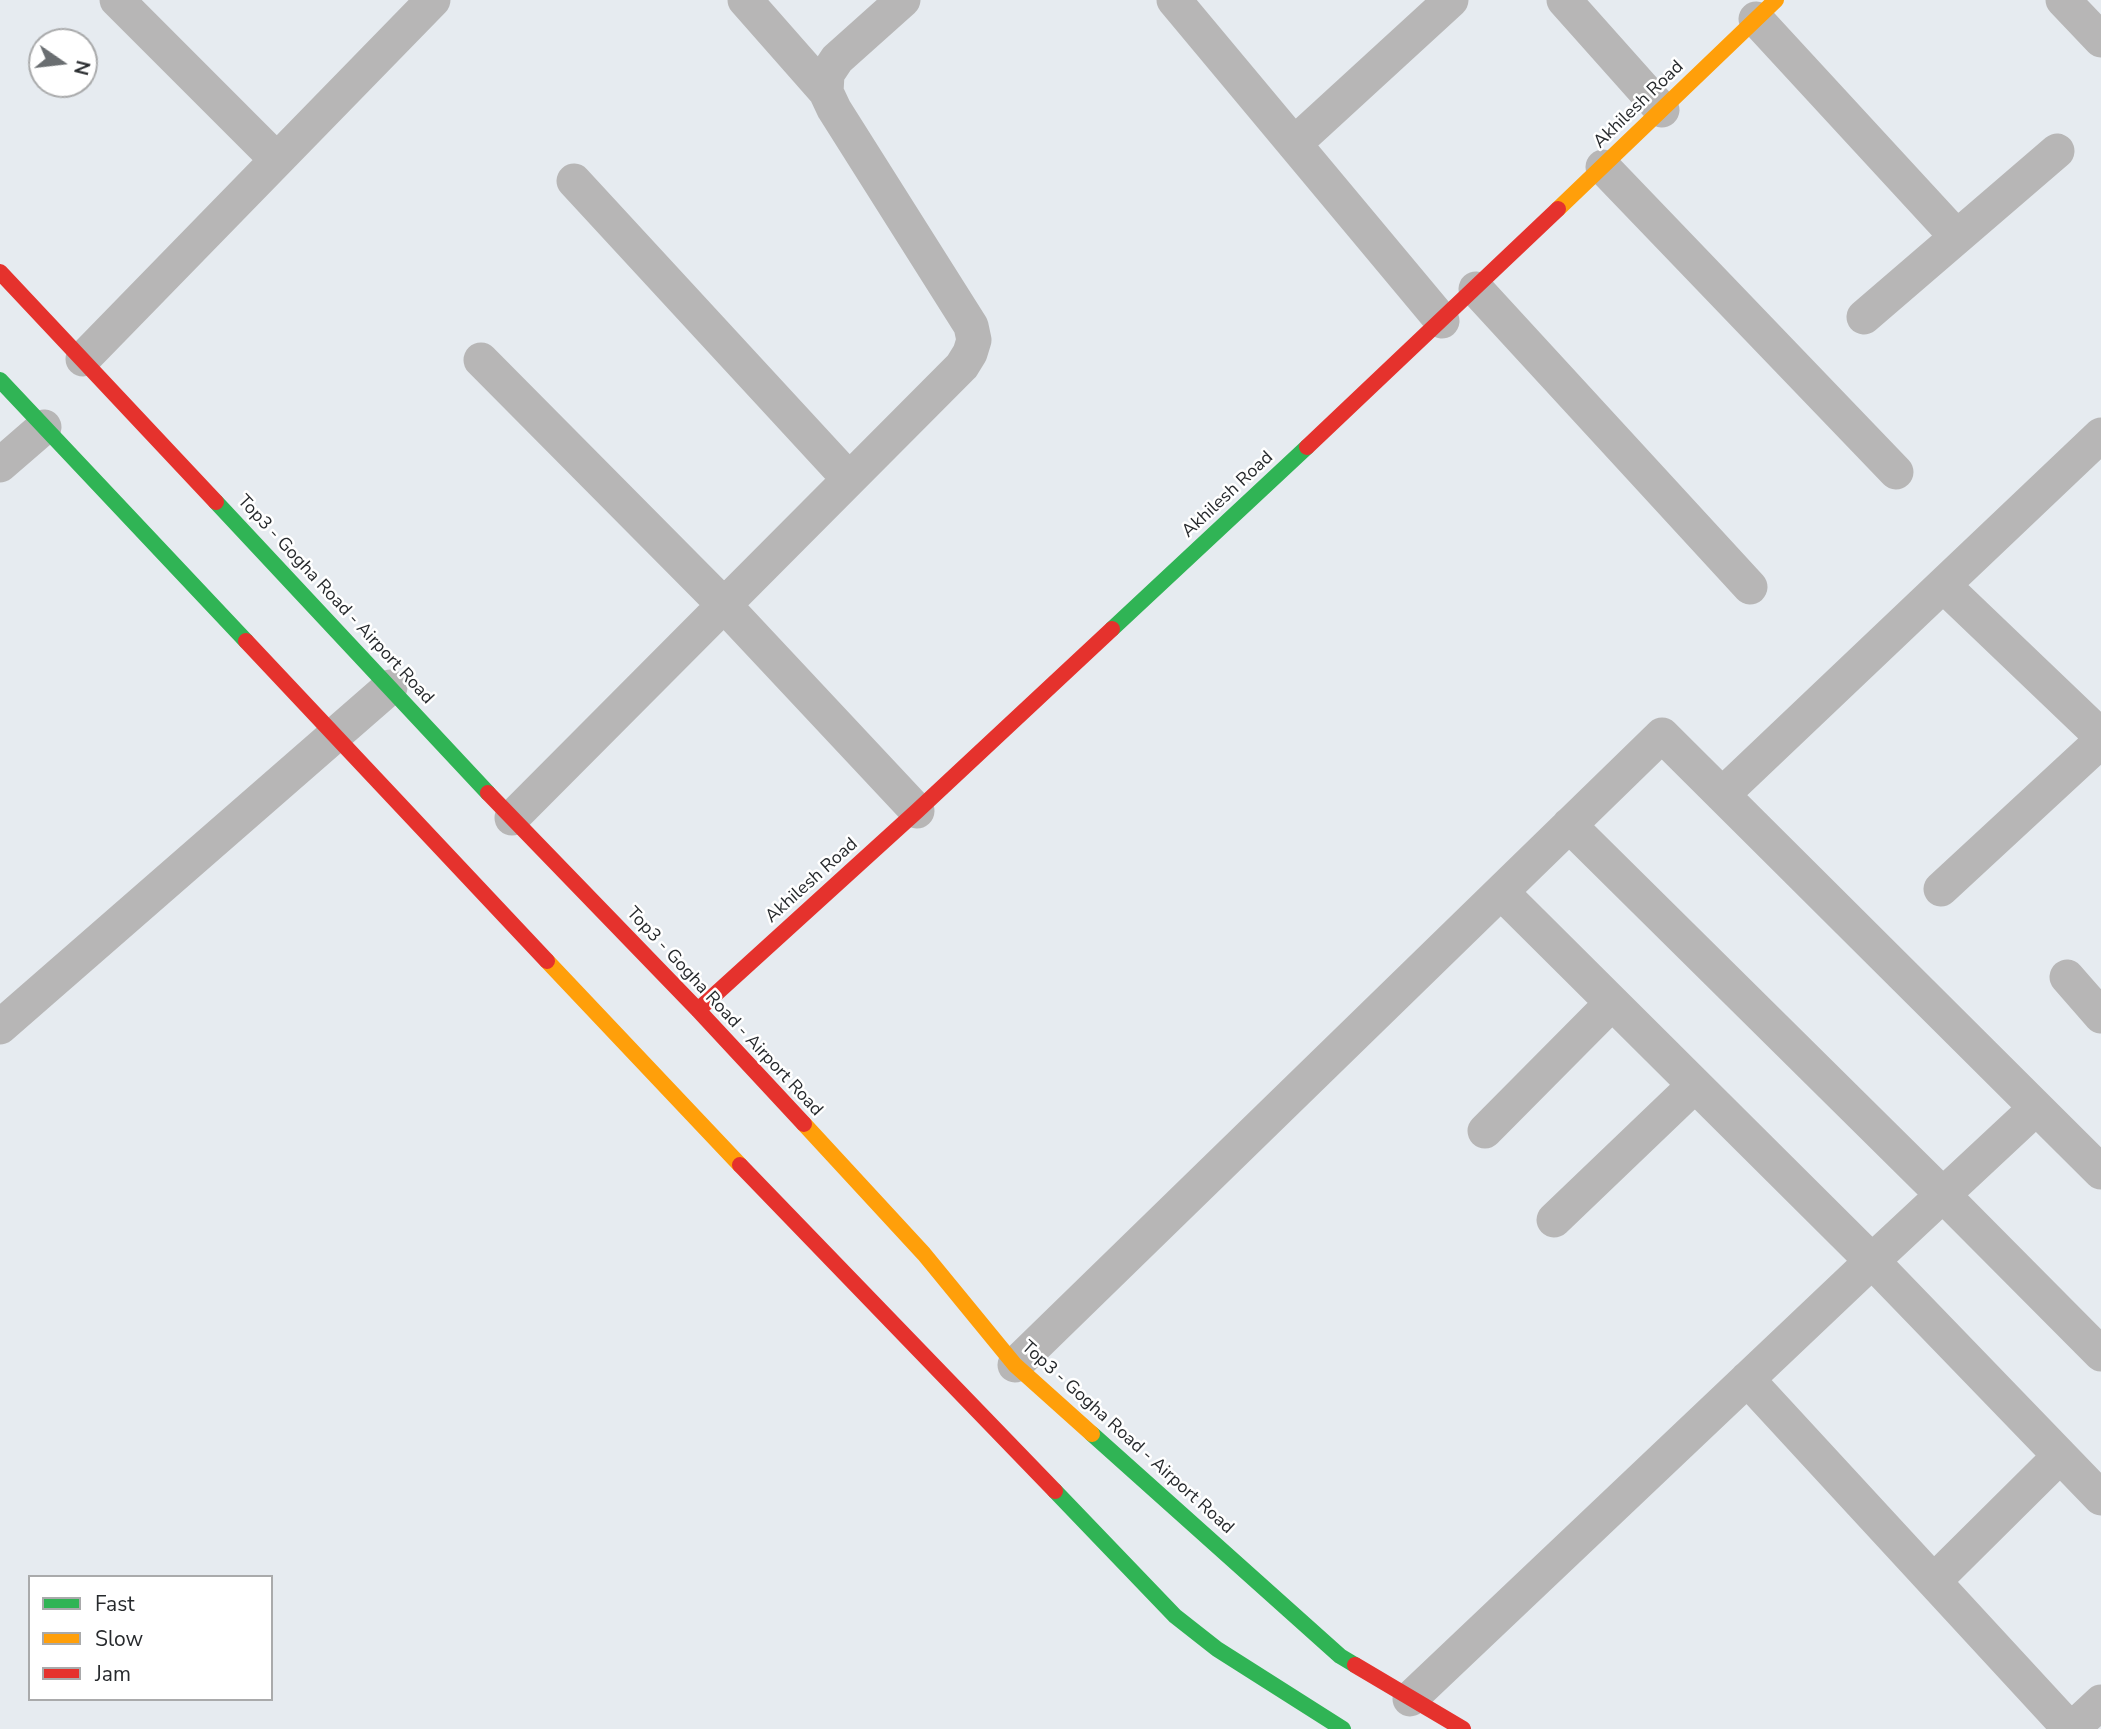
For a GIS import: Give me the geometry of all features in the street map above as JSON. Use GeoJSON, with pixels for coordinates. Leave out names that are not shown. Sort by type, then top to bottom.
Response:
{"type":"FeatureCollection","features":[{"type":"Feature","properties":{"kind":"main road","name":"Akhilesh Road"},"geometry":{"type":"LineString","coordinates":[[698,1010],[917,811],[1442,321],[1766,9]]}},
{"type":"Feature","properties":{"kind":"main road","name":"Top3 - Gogha Road - Airport Road"},"geometry":{"type":"LineString","coordinates":[[0,272],[512,818],[698,1010],[924,1254],[1015,1365],[1340,1656],[1463,1729]]}},
{"type":"Feature","properties":{"kind":"main road"},"geometry":{"type":"LineString","coordinates":[[0,380],[644,1064],[1175,1616],[1217,1649],[1343,1729]]}},
{"type":"Feature","properties":{"kind":"street"},"geometry":{"type":"LineString","coordinates":[[117,0],[276,160]]}},
{"type":"Feature","properties":{"kind":"street"},"geometry":{"type":"LineString","coordinates":[[83,359],[433,0]]}},
{"type":"Feature","properties":{"kind":"street"},"geometry":{"type":"LineString","coordinates":[[512,818],[971,354],[974,340],[971,326],[834,109],[826,92],[745,0]]}},
{"type":"Feature","properties":{"kind":"street"},"geometry":{"type":"LineString","coordinates":[[826,92],[827,74],[837,59],[903,0]]}},
{"type":"Feature","properties":{"kind":"street"},"geometry":{"type":"LineString","coordinates":[[1174,0],[1442,321]]}},
{"type":"Feature","properties":{"kind":"street"},"geometry":{"type":"LineString","coordinates":[[1294,144],[1451,0]]}},
{"type":"Feature","properties":{"kind":"street"},"geometry":{"type":"LineString","coordinates":[[1564,0],[1662,110]]}},
{"type":"Feature","properties":{"kind":"street"},"geometry":{"type":"LineString","coordinates":[[2063,0],[2101,40]]}},
{"type":"Feature","properties":{"kind":"street"},"geometry":{"type":"LineString","coordinates":[[1766,9],[1957,237]]}},
{"type":"Feature","properties":{"kind":"street"},"geometry":{"type":"LineString","coordinates":[[1864,317],[2057,151]]}},
{"type":"Feature","properties":{"kind":"street"},"geometry":{"type":"LineString","coordinates":[[1603,167],[1896,472]]}},
{"type":"Feature","properties":{"kind":"street"},"geometry":{"type":"LineString","coordinates":[[574,181],[849,479]]}},
{"type":"Feature","properties":{"kind":"street"},"geometry":{"type":"LineString","coordinates":[[1476,289],[1750,587]]}},
{"type":"Feature","properties":{"kind":"street"},"geometry":{"type":"LineString","coordinates":[[481,360],[724,605],[917,811]]}},
{"type":"Feature","properties":{"kind":"street"},"geometry":{"type":"LineString","coordinates":[[0,465],[44,426]]}},
{"type":"Feature","properties":{"kind":"street"},"geometry":{"type":"LineString","coordinates":[[1722,795],[2101,435]]}},
{"type":"Feature","properties":{"kind":"street"},"geometry":{"type":"LineString","coordinates":[[1941,890],[2101,738],[1943,585]]}},
{"type":"Feature","properties":{"kind":"street"},"geometry":{"type":"LineString","coordinates":[[0,1027],[390,687]]}},
{"type":"Feature","properties":{"kind":"street"},"geometry":{"type":"LineString","coordinates":[[1015,1365],[1662,735],[2101,1172]]}},
{"type":"Feature","properties":{"kind":"street"},"geometry":{"type":"LineString","coordinates":[[1569,825],[2101,1354]]}},
{"type":"Feature","properties":{"kind":"street"},"geometry":{"type":"LineString","coordinates":[[1501,892],[1871,1261],[2101,1498]]}},
{"type":"Feature","properties":{"kind":"street"},"geometry":{"type":"LineString","coordinates":[[2067,977],[2101,1016]]}},
{"type":"Feature","properties":{"kind":"street"},"geometry":{"type":"LineString","coordinates":[[1485,1131],[1612,1003]]}},
{"type":"Feature","properties":{"kind":"street"},"geometry":{"type":"LineString","coordinates":[[1554,1220],[1695,1085]]}},
{"type":"Feature","properties":{"kind":"street"},"geometry":{"type":"LineString","coordinates":[[1410,1699],[2036,1108]]}},
{"type":"Feature","properties":{"kind":"street"},"geometry":{"type":"LineString","coordinates":[[1747,1379],[2071,1729],[2101,1702]]}},
{"type":"Feature","properties":{"kind":"street"},"geometry":{"type":"LineString","coordinates":[[1934,1581],[2060,1456]]}},
{"type":"Feature","properties":{"kind":"traffic: fast"},"geometry":{"type":"LineString","coordinates":[[0,380],[246,641]]}},
{"type":"Feature","properties":{"kind":"traffic: fast"},"geometry":{"type":"LineString","coordinates":[[1112,629],[1307,447]]}},
{"type":"Feature","properties":{"kind":"traffic: fast"},"geometry":{"type":"LineString","coordinates":[[216,502],[488,793]]}},
{"type":"Feature","properties":{"kind":"traffic: fast"},"geometry":{"type":"LineString","coordinates":[[1092,1434],[1340,1656],[1355,1665]]}},
{"type":"Feature","properties":{"kind":"traffic: fast"},"geometry":{"type":"LineString","coordinates":[[1055,1491],[1175,1616],[1217,1649],[1343,1729]]}},
{"type":"Feature","properties":{"kind":"traffic: slow"},"geometry":{"type":"LineString","coordinates":[[1558,209],[1776,0]]}},
{"type":"Feature","properties":{"kind":"traffic: slow"},"geometry":{"type":"LineString","coordinates":[[547,961],[740,1165]]}},
{"type":"Feature","properties":{"kind":"traffic: slow"},"geometry":{"type":"LineString","coordinates":[[804,1124],[924,1254],[1015,1365],[1092,1434]]}},
{"type":"Feature","properties":{"kind":"traffic: jam"},"geometry":{"type":"LineString","coordinates":[[1307,447],[1558,209]]}},
{"type":"Feature","properties":{"kind":"traffic: jam"},"geometry":{"type":"LineString","coordinates":[[0,272],[216,502]]}},
{"type":"Feature","properties":{"kind":"traffic: jam"},"geometry":{"type":"LineString","coordinates":[[698,1010],[1112,629]]}},
{"type":"Feature","properties":{"kind":"traffic: jam"},"geometry":{"type":"LineString","coordinates":[[246,641],[547,961]]}},
{"type":"Feature","properties":{"kind":"traffic: jam"},"geometry":{"type":"LineString","coordinates":[[488,793],[804,1124]]}},
{"type":"Feature","properties":{"kind":"traffic: jam"},"geometry":{"type":"LineString","coordinates":[[740,1165],[1055,1491]]}},
{"type":"Feature","properties":{"kind":"traffic: jam"},"geometry":{"type":"LineString","coordinates":[[1355,1665],[1463,1729]]}}]}
